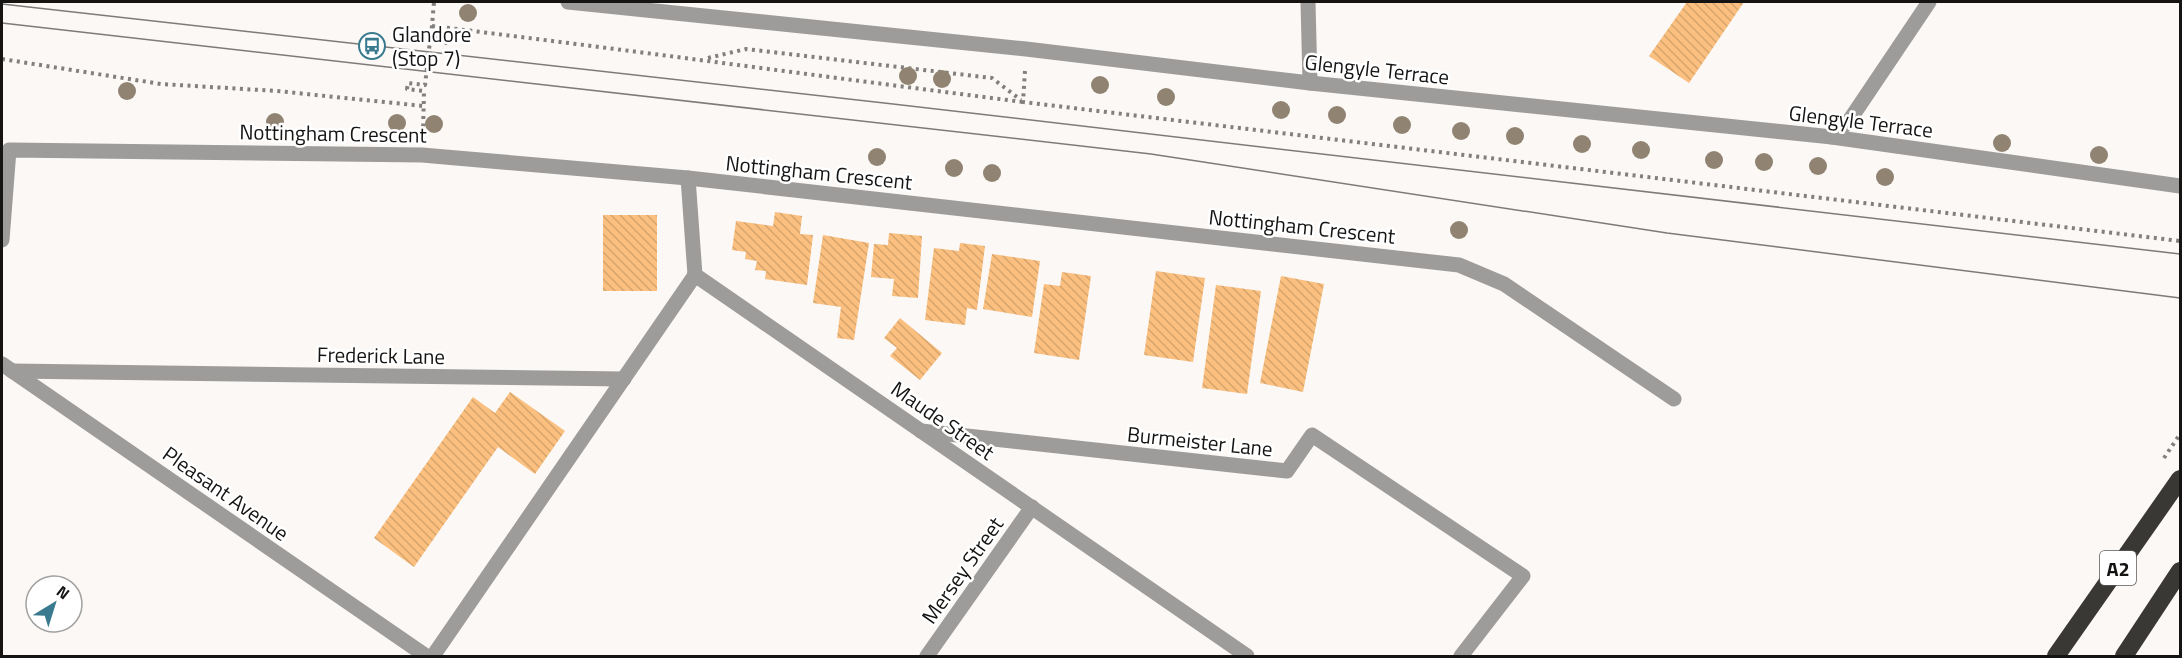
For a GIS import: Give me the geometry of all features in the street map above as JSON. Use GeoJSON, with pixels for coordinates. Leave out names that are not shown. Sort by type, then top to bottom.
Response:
{"type":"FeatureCollection","features":[{"type":"Feature","properties":{"kind":"highway","name":"A2"},"geometry":{"type":"LineString","coordinates":[[2056,657],[2181,479]]}},
{"type":"Feature","properties":{"kind":"highway","name":"A2"},"geometry":{"type":"LineString","coordinates":[[2124,657],[2181,572]]}},
{"type":"Feature","properties":{"kind":"street","name":"Glengyle Terrace"},"geometry":{"type":"LineString","coordinates":[[568,2],[1026,49],[1310,83],[1832,137],[2181,186]]}},
{"type":"Feature","properties":{"kind":"street"},"geometry":{"type":"LineString","coordinates":[[1308,2],[1310,83]]}},
{"type":"Feature","properties":{"kind":"street"},"geometry":{"type":"LineString","coordinates":[[1832,137],[1849,121],[1929,2]]}},
{"type":"Feature","properties":{"kind":"street","name":"Nottingham Crescent"},"geometry":{"type":"LineString","coordinates":[[2,240],[9,150],[422,155],[688,178],[1459,265],[1504,284],[1674,399]]}},
{"type":"Feature","properties":{"kind":"street"},"geometry":{"type":"LineString","coordinates":[[433,657],[695,275],[688,178]]}},
{"type":"Feature","properties":{"kind":"street","name":"Maude Street"},"geometry":{"type":"LineString","coordinates":[[695,275],[1247,657]]}},
{"type":"Feature","properties":{"kind":"street","name":"Frederick Lane"},"geometry":{"type":"LineString","coordinates":[[7,368],[624,379]]}},
{"type":"Feature","properties":{"kind":"street","name":"Pleasant Avenue"},"geometry":{"type":"LineString","coordinates":[[7,368],[426,657]]}},
{"type":"Feature","properties":{"kind":"street","name":"Burmeister Lane"},"geometry":{"type":"LineString","coordinates":[[921,430],[1287,471],[1312,435],[1523,576],[1461,657]]}},
{"type":"Feature","properties":{"kind":"street","name":"Mersey Street"},"geometry":{"type":"LineString","coordinates":[[927,657],[1032,507]]}},
{"type":"Feature","properties":{"kind":"path"},"geometry":{"type":"LineString","coordinates":[[2,59],[160,84],[277,91],[423,106],[424,90],[407,89],[408,83],[425,85],[430,42],[446,43],[446,38],[431,36],[434,2]]}},
{"type":"Feature","properties":{"kind":"path"},"geometry":{"type":"LineString","coordinates":[[432,26],[705,59],[757,69],[1023,102],[2181,241]]}},
{"type":"Feature","properties":{"kind":"path"},"geometry":{"type":"LineString","coordinates":[[705,59],[746,49],[992,78],[1023,102]]}},
{"type":"Feature","properties":{"kind":"path"},"geometry":{"type":"LineString","coordinates":[[1023,102],[1026,49]]}},
{"type":"Feature","properties":{"kind":"building"},"geometry":{"type":"Polygon","coordinates":[[[1687,2],[1744,2],[1689,83],[1649,56],[1687,2]]]}},
{"type":"Feature","properties":{"kind":"building"},"geometry":{"type":"Polygon","coordinates":[[[775,212],[802,216],[800,234],[813,235],[807,285],[765,279],[766,271],[755,270],[757,261],[745,259],[746,252],[732,250],[736,221],[773,226],[775,212]]]}},
{"type":"Feature","properties":{"kind":"building"},"geometry":{"type":"Polygon","coordinates":[[[603,215],[657,215],[657,291],[603,291],[603,215]]]}},
{"type":"Feature","properties":{"kind":"building"},"geometry":{"type":"Polygon","coordinates":[[[889,233],[922,236],[918,298],[892,296],[894,279],[871,277],[874,244],[888,245],[889,233]]]}},
{"type":"Feature","properties":{"kind":"building"},"geometry":{"type":"Polygon","coordinates":[[[823,235],[869,243],[854,340],[837,338],[841,307],[813,303],[823,235]]]}},
{"type":"Feature","properties":{"kind":"building"},"geometry":{"type":"Polygon","coordinates":[[[960,243],[985,246],[977,310],[967,308],[965,325],[925,320],[934,248],[959,251],[960,243]]]}},
{"type":"Feature","properties":{"kind":"building"},"geometry":{"type":"Polygon","coordinates":[[[992,254],[1040,261],[1032,317],[983,309],[992,254]]]}},
{"type":"Feature","properties":{"kind":"building"},"geometry":{"type":"Polygon","coordinates":[[[1156,271],[1205,278],[1193,362],[1144,355],[1156,271]]]}},
{"type":"Feature","properties":{"kind":"building"},"geometry":{"type":"Polygon","coordinates":[[[1062,272],[1091,276],[1079,360],[1034,353],[1044,284],[1060,286],[1062,272]]]}},
{"type":"Feature","properties":{"kind":"building"},"geometry":{"type":"Polygon","coordinates":[[[1281,276],[1324,284],[1303,392],[1260,383],[1281,276]]]}},
{"type":"Feature","properties":{"kind":"building"},"geometry":{"type":"Polygon","coordinates":[[[1216,285],[1261,291],[1247,394],[1202,388],[1216,285]]]}},
{"type":"Feature","properties":{"kind":"building"},"geometry":{"type":"Polygon","coordinates":[[[900,318],[942,353],[920,380],[890,356],[897,348],[884,338],[900,318]]]}},
{"type":"Feature","properties":{"kind":"building"},"geometry":{"type":"Polygon","coordinates":[[[510,392],[565,431],[535,474],[498,447],[414,567],[374,538],[473,397],[495,413],[510,392]]]}},
{"type":"Feature","properties":{"kind":"tram line"},"geometry":{"type":"LineString","coordinates":[[2,4],[893,104],[2180,254]]}},
{"type":"Feature","properties":{"kind":"tram line"},"geometry":{"type":"LineString","coordinates":[[2,23],[1151,154],[1667,233],[2180,298]]}},
{"type":"Feature","properties":{"kind":"place","name":"Glandore (Stop 7)"},"geometry":{"type":"Point","coordinates":[372,46]}}]}
